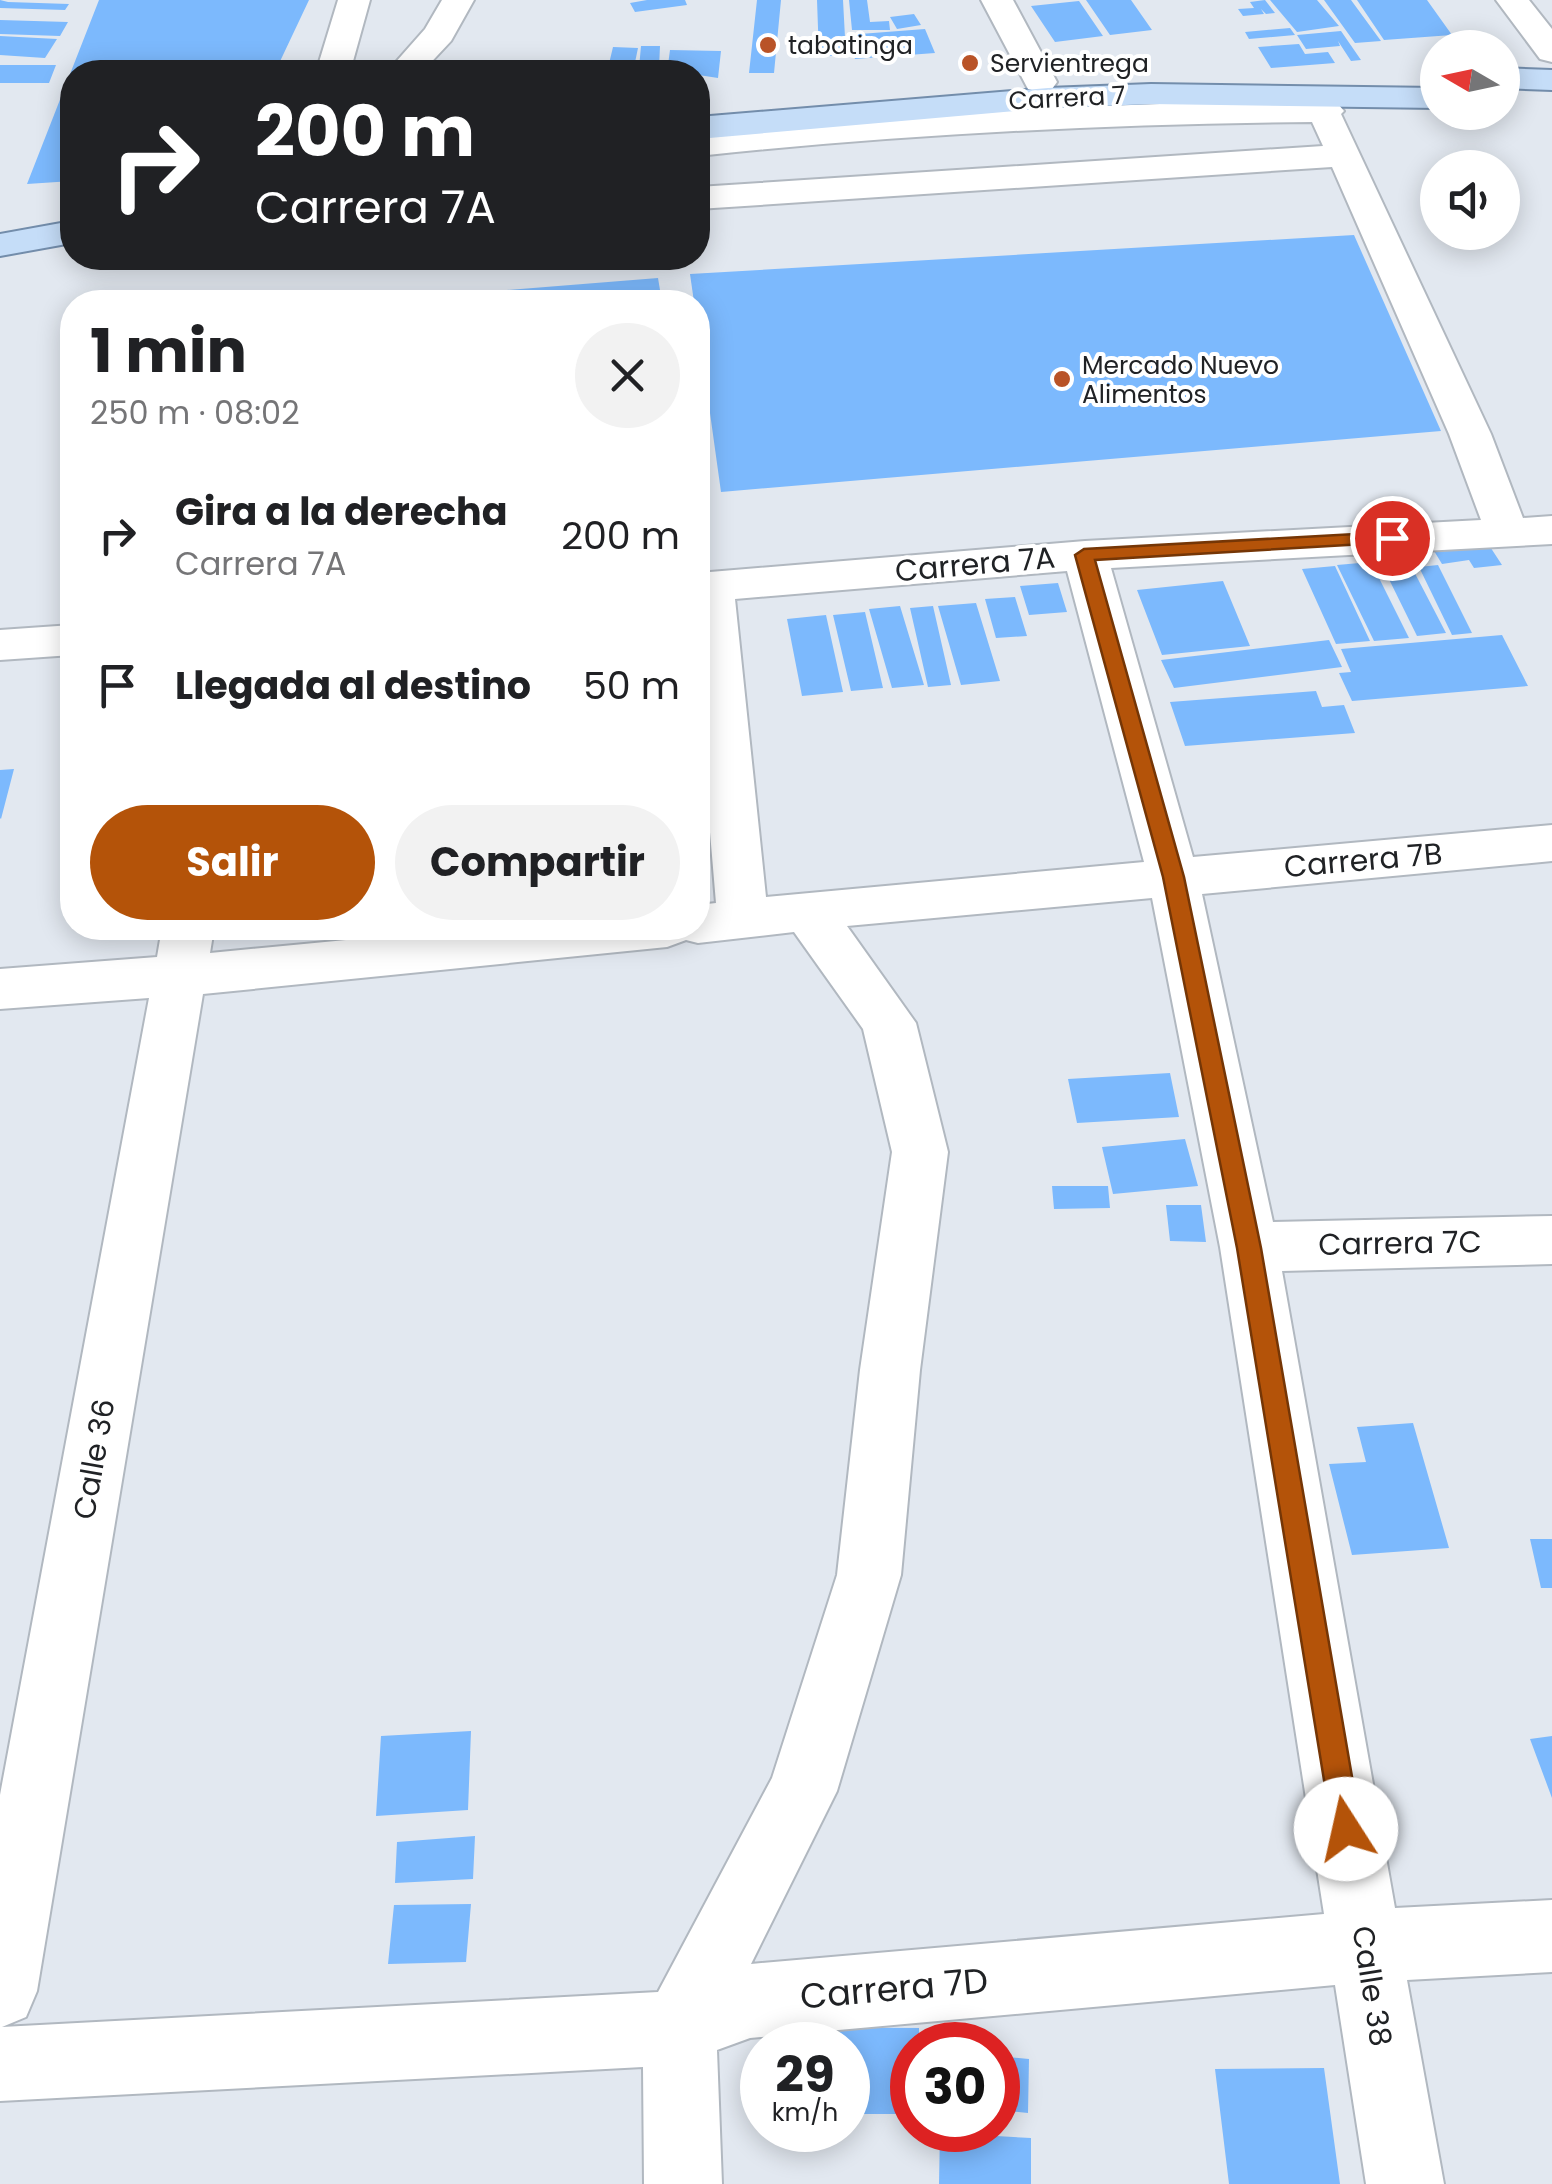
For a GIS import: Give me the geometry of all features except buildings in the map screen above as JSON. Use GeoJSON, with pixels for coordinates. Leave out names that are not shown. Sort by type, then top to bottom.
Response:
{"type":"FeatureCollection","features":[{"type":"Feature","properties":{"kind":"main road","name":"Carrera 7"},"geometry":{"type":"LineString","coordinates":[[710,108],[1144,76],[1318,94],[1420,80]]}},
{"type":"Feature","properties":{"kind":"main road"},"geometry":{"type":"LineString","coordinates":[[1520,79],[1552,80]]}},
{"type":"Feature","properties":{"kind":"main road","name":"Carrera 7"},"geometry":{"type":"LineString","coordinates":[[710,127],[1048,98],[1151,94],[1420,97]]}},
{"type":"Feature","properties":{"kind":"main road"},"geometry":{"type":"LineString","coordinates":[[1520,98],[1552,97]]}},
{"type":"Feature","properties":{"kind":"main road"},"geometry":{"type":"LineString","coordinates":[[0,225],[60,214]]}},
{"type":"Feature","properties":{"kind":"main road"},"geometry":{"type":"LineString","coordinates":[[0,245],[60,234]]}},
{"type":"Feature","properties":{"kind":"street"},"geometry":{"type":"LineString","coordinates":[[337,60],[354,0]]}},
{"type":"Feature","properties":{"kind":"street"},"geometry":{"type":"LineString","coordinates":[[415,60],[438,34],[458,0]]}},
{"type":"Feature","properties":{"kind":"street"},"geometry":{"type":"LineString","coordinates":[[998,0],[1040,82]]}},
{"type":"Feature","properties":{"kind":"street"},"geometry":{"type":"LineString","coordinates":[[1512,0],[1552,52]]}},
{"type":"Feature","properties":{"kind":"street"},"geometry":{"type":"LineString","coordinates":[[710,145],[880,126],[1167,113],[1318,94],[1470,434],[1507,532]]}},
{"type":"Feature","properties":{"kind":"street"},"geometry":{"type":"LineString","coordinates":[[710,197],[1345,154]]}},
{"type":"Feature","properties":{"kind":"street","name":"Carrera 7A"},"geometry":{"type":"LineString","coordinates":[[710,586],[1084,555],[1552,530]]}},
{"type":"Feature","properties":{"kind":"street","name":"Calle 38"},"geometry":{"type":"LineString","coordinates":[[1084,555],[1173,877],[1249,1248],[1405,2184]]}},
{"type":"Feature","properties":{"kind":"street"},"geometry":{"type":"LineString","coordinates":[[0,646],[60,641]]}},
{"type":"Feature","properties":{"kind":"street"},"geometry":{"type":"LineString","coordinates":[[710,713],[720,922]]}},
{"type":"Feature","properties":{"kind":"street","name":"Carrera 7B"},"geometry":{"type":"LineString","coordinates":[[720,922],[808,910],[1552,843]]}},
{"type":"Feature","properties":{"kind":"street"},"geometry":{"type":"LineString","coordinates":[[683,2184],[680,2028],[802,1791],[869,1575],[890,1370],[920,1152],[888,1023],[808,910]]}},
{"type":"Feature","properties":{"kind":"street"},"geometry":{"type":"LineString","coordinates":[[0,989],[183,952],[425,940]]}},
{"type":"Feature","properties":{"kind":"street","name":"Calle 36"},"geometry":{"type":"LineString","coordinates":[[0,1991],[183,952]]}},
{"type":"Feature","properties":{"kind":"street","name":"Carrera 7C"},"geometry":{"type":"LineString","coordinates":[[1249,1248],[1552,1240]]}},
{"type":"Feature","properties":{"kind":"street","name":"Carrera 7D"},"geometry":{"type":"LineString","coordinates":[[0,2064],[680,2028],[750,2002],[1366,1946],[1552,1936]]}},
{"type":"Feature","properties":{"kind":"place","name":"tabatinga"},"geometry":{"type":"Point","coordinates":[768,45]}},
{"type":"Feature","properties":{"kind":"place","name":"Servientrega"},"geometry":{"type":"Point","coordinates":[970,63]}},
{"type":"Feature","properties":{"kind":"place","name":"Mercado Nuevo Alimentos"},"geometry":{"type":"Point","coordinates":[1062,379]}},
{"type":"Feature","properties":{"kind":"route"},"geometry":{"type":"LineString","coordinates":[[1346,1829],[1249,1248],[1173,877],[1084,555],[1392,538]]}}]}
